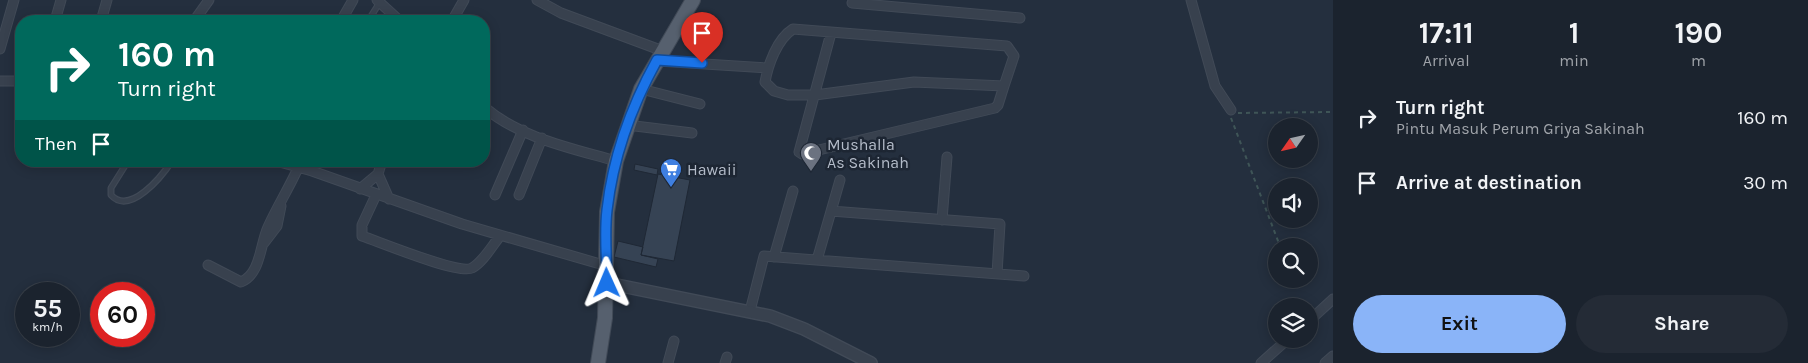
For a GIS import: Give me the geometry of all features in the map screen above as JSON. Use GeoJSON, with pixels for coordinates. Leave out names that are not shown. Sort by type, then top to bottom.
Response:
{"type":"FeatureCollection","features":[{"type":"Feature","properties":{"kind":"main road"},"geometry":{"type":"LineString","coordinates":[[598,363],[604,335],[607,283],[607,212],[616,161],[641,89],[693,0]]}},
{"type":"Feature","properties":{"kind":"street"},"geometry":{"type":"LineString","coordinates":[[0,49],[14,0]]}},
{"type":"Feature","properties":{"kind":"street"},"geometry":{"type":"LineString","coordinates":[[57,15],[61,0]]}},
{"type":"Feature","properties":{"kind":"street"},"geometry":{"type":"LineString","coordinates":[[103,15],[107,0]]}},
{"type":"Feature","properties":{"kind":"street"},"geometry":{"type":"LineString","coordinates":[[198,15],[209,0]]}},
{"type":"Feature","properties":{"kind":"street"},"geometry":{"type":"LineString","coordinates":[[344,15],[353,0]]}},
{"type":"Feature","properties":{"kind":"street"},"geometry":{"type":"LineString","coordinates":[[455,15],[464,0]]}},
{"type":"Feature","properties":{"kind":"street"},"geometry":{"type":"LineString","coordinates":[[537,0],[561,13],[660,56],[767,68]]}},
{"type":"Feature","properties":{"kind":"street"},"geometry":{"type":"LineString","coordinates":[[1191,0],[1215,86],[1231,110]]}},
{"type":"Feature","properties":{"kind":"street"},"geometry":{"type":"LineString","coordinates":[[379,1],[392,13]]}},
{"type":"Feature","properties":{"kind":"street"},"geometry":{"type":"LineString","coordinates":[[852,3],[922,4],[1020,18]]}},
{"type":"Feature","properties":{"kind":"street"},"geometry":{"type":"LineString","coordinates":[[831,33],[815,95],[800,146],[799,152],[802,154],[995,108],[998,105],[1014,56],[1007,46],[793,30],[785,37],[767,68],[765,82],[774,91],[788,95],[815,95],[914,82],[1004,86]]}},
{"type":"Feature","properties":{"kind":"street"},"geometry":{"type":"LineString","coordinates":[[0,80],[15,81]]}},
{"type":"Feature","properties":{"kind":"street"},"geometry":{"type":"LineString","coordinates":[[641,89],[700,104]]}},
{"type":"Feature","properties":{"kind":"street"},"geometry":{"type":"LineString","coordinates":[[490,112],[499,119],[542,138],[616,161]]}},
{"type":"Feature","properties":{"kind":"street"},"geometry":{"type":"LineString","coordinates":[[627,126],[692,133]]}},
{"type":"Feature","properties":{"kind":"street"},"geometry":{"type":"LineString","coordinates":[[495,195],[524,130]]}},
{"type":"Feature","properties":{"kind":"street"},"geometry":{"type":"LineString","coordinates":[[519,195],[542,138]]}},
{"type":"Feature","properties":{"kind":"street"},"geometry":{"type":"LineString","coordinates":[[942,220],[946,157]]}},
{"type":"Feature","properties":{"kind":"street"},"geometry":{"type":"LineString","coordinates":[[295,167],[500,236],[607,266]]}},
{"type":"Feature","properties":{"kind":"street"},"geometry":{"type":"LineString","coordinates":[[360,189],[378,174],[380,167]]}},
{"type":"Feature","properties":{"kind":"street"},"geometry":{"type":"LineString","coordinates":[[208,265],[236,281],[244,281],[252,272],[264,243],[267,228],[282,204],[298,168]]}},
{"type":"Feature","properties":{"kind":"street"},"geometry":{"type":"LineString","coordinates":[[378,174],[389,199]]}},
{"type":"Feature","properties":{"kind":"street"},"geometry":{"type":"LineString","coordinates":[[817,260],[840,180]]}},
{"type":"Feature","properties":{"kind":"street"},"geometry":{"type":"LineString","coordinates":[[774,257],[793,190]]}},
{"type":"Feature","properties":{"kind":"street"},"geometry":{"type":"LineString","coordinates":[[376,195],[362,225],[362,236],[446,266],[461,270],[473,268],[500,236]]}},
{"type":"Feature","properties":{"kind":"street"},"geometry":{"type":"LineString","coordinates":[[831,211],[1000,224],[997,274]]}},
{"type":"Feature","properties":{"kind":"street"},"geometry":{"type":"LineString","coordinates":[[750,311],[764,256],[1024,276]]}},
{"type":"Feature","properties":{"kind":"street"},"geometry":{"type":"LineString","coordinates":[[607,283],[750,311],[787,322],[866,362]]}},
{"type":"Feature","properties":{"kind":"street"},"geometry":{"type":"LineString","coordinates":[[1318,312],[1333,299]]}},
{"type":"Feature","properties":{"kind":"street"},"geometry":{"type":"LineString","coordinates":[[668,363],[674,341]]}},
{"type":"Feature","properties":{"kind":"street"},"geometry":{"type":"LineString","coordinates":[[1261,363],[1278,348]]}},
{"type":"Feature","properties":{"kind":"street"},"geometry":{"type":"LineString","coordinates":[[1325,363],[1333,356]]}},
{"type":"Feature","properties":{"kind":"lane"},"geometry":{"type":"LineString","coordinates":[[371,15],[379,1]]}},
{"type":"Feature","properties":{"kind":"lane"},"geometry":{"type":"LineString","coordinates":[[124,167],[111,188],[110,195],[115,199],[130,200],[145,192],[156,182],[167,167]]}},
{"type":"Feature","properties":{"kind":"path"},"geometry":{"type":"LineString","coordinates":[[1231,110],[1239,114],[1333,112]]}},
{"type":"Feature","properties":{"kind":"path"},"geometry":{"type":"LineString","coordinates":[[1231,110],[1232,120],[1277,238]]}},
{"type":"Feature","properties":{"kind":"building"},"geometry":{"type":"Polygon","coordinates":[[[635,164],[658,169],[657,175],[634,170],[635,164]]]}},
{"type":"Feature","properties":{"kind":"building"},"geometry":{"type":"Polygon","coordinates":[[[658,174],[690,180],[674,261],[641,255],[658,174]]]}},
{"type":"Feature","properties":{"kind":"building"},"geometry":{"type":"Polygon","coordinates":[[[618,241],[643,247],[641,255],[658,259],[656,267],[614,257],[618,241]]]}},
{"type":"Feature","properties":{"kind":"place","name":"Mushalla As Sakinah"},"geometry":{"type":"Point","coordinates":[811,172]}},
{"type":"Feature","properties":{"kind":"place","name":"Hawaii"},"geometry":{"type":"Point","coordinates":[671,188]}},
{"type":"Feature","properties":{"kind":"route"},"geometry":{"type":"LineString","coordinates":[[607,283],[606,234],[610,187],[627,126],[641,89],[657,60],[702,63]]}}]}
